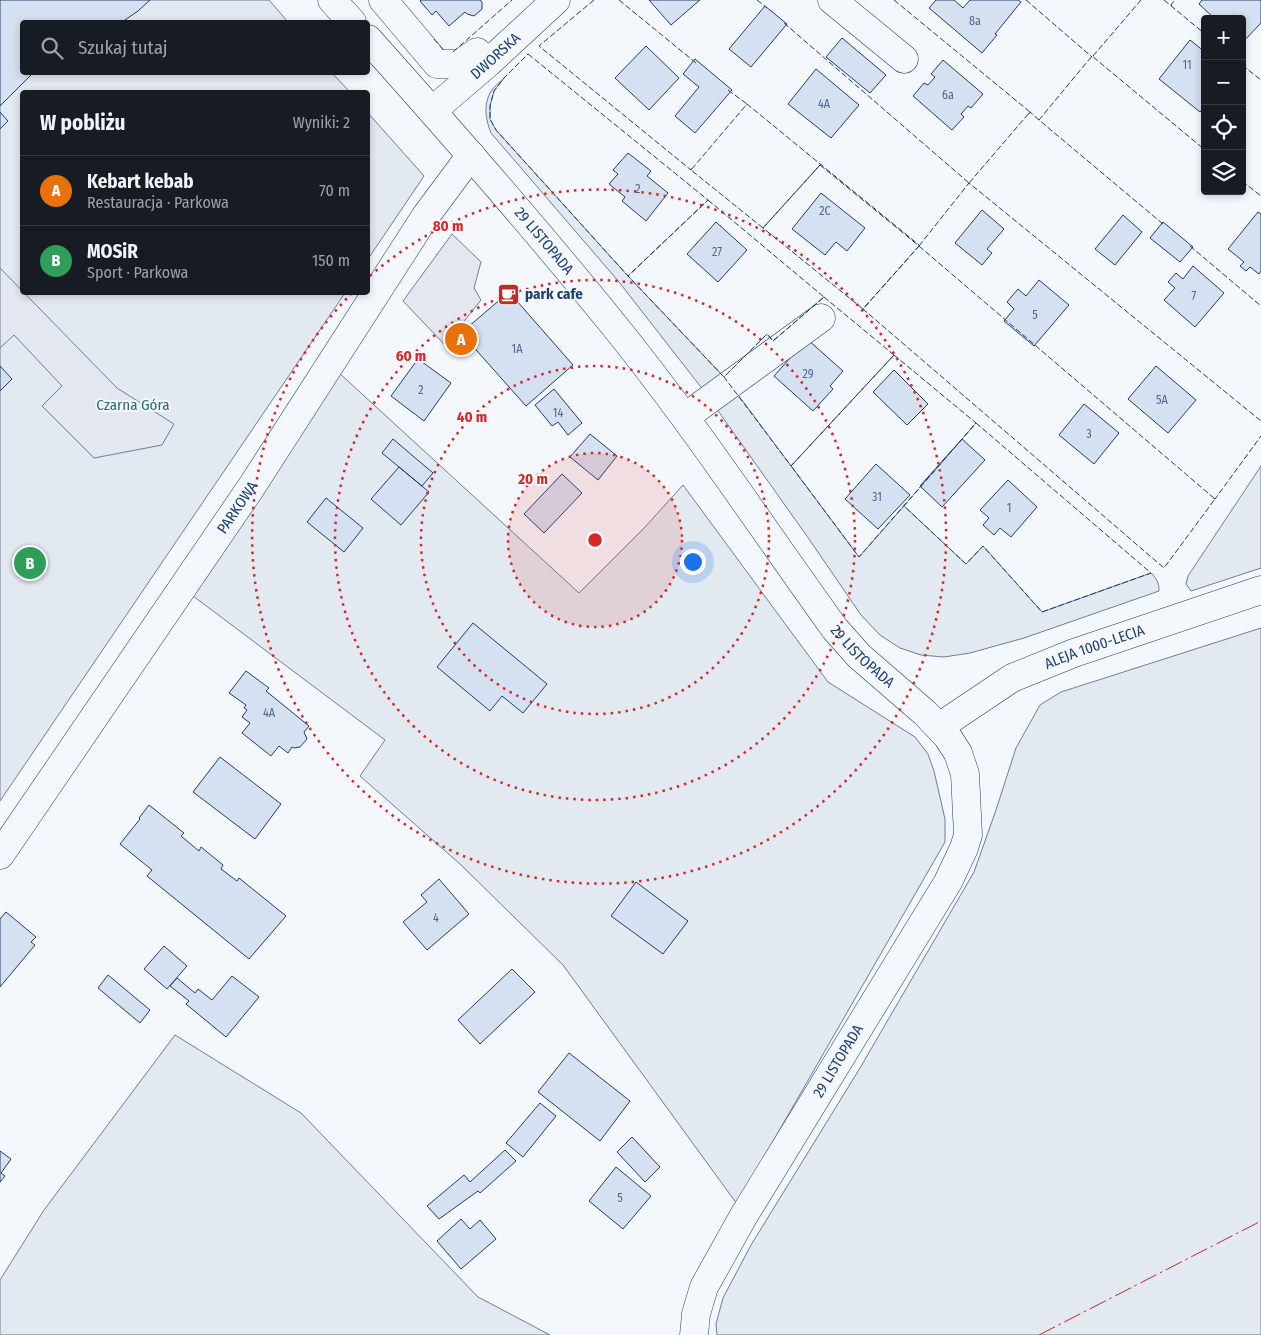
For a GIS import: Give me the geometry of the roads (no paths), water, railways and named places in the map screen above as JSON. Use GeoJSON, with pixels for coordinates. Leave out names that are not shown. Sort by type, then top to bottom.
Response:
{"type":"FeatureCollection","features":[{"type":"Feature","properties":{"kind":"street"},"geometry":{"type":"LineString","coordinates":[[332,0],[350,20]]}},
{"type":"Feature","properties":{"kind":"street"},"geometry":{"type":"LineString","coordinates":[[383,0],[437,64],[460,64],[477,52],[488,63]]}},
{"type":"Feature","properties":{"kind":"street","name":"DWORSKA"},"geometry":{"type":"LineString","coordinates":[[432,111],[488,63],[556,0]]}},
{"type":"Feature","properties":{"kind":"street"},"geometry":{"type":"LineString","coordinates":[[832,0],[904,59]]}},
{"type":"Feature","properties":{"kind":"street","name":"29 LISTOPADA"},"geometry":{"type":"LineString","coordinates":[[370,41],[471,155],[617,330],[684,417],[835,629],[860,656],[925,713],[947,736],[958,753],[965,774],[968,835],[948,882],[743,1217],[704,1287],[696,1314],[694,1335]]}},
{"type":"Feature","properties":{"kind":"street","name":"PARKOWA"},"geometry":{"type":"LineString","coordinates":[[0,856],[252,486],[425,217],[471,155]]}},
{"type":"Feature","properties":{"kind":"street"},"geometry":{"type":"LineString","coordinates":[[684,417],[821,318]]}},
{"type":"Feature","properties":{"kind":"street","name":"ALEJA 1000-LECIA"},"geometry":{"type":"LineString","coordinates":[[939,727],[1012,678],[1074,653],[1261,590]]}},
{"type":"Feature","properties":{"kind":"place","name":"park cafe"},"geometry":{"type":"Point","coordinates":[509,294]}},
{"type":"Feature","properties":{"kind":"place","name":"Kebart kebab"},"geometry":{"type":"Point","coordinates":[461,339]}},
{"type":"Feature","properties":{"kind":"place","name":"MOSiR"},"geometry":{"type":"Point","coordinates":[30,563]}},
{"type":"Feature","properties":{"kind":"park label","name":"Czarna Góra"},"geometry":{"type":"Point","coordinates":[133,405]}}]}
